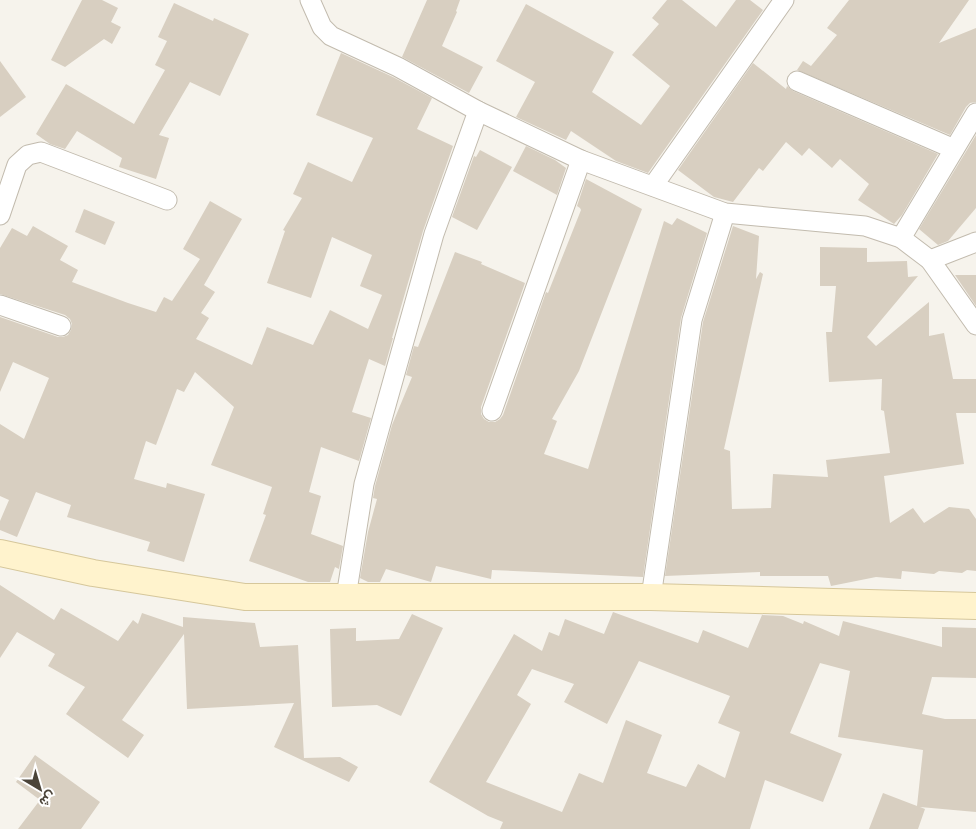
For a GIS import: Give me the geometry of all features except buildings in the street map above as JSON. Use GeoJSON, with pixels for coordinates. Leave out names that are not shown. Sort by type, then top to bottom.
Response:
{"type":"FeatureCollection","features":[{"type":"Feature","properties":{"kind":"main road"},"geometry":{"type":"LineString","coordinates":[[0,553],[93,573],[244,597],[651,597],[976,606]]}},
{"type":"Feature","properties":{"kind":"street"},"geometry":{"type":"LineString","coordinates":[[310,0],[322,27],[330,36],[398,67],[478,111],[581,160],[725,213],[865,226],[901,238],[930,260],[976,326]]}},
{"type":"Feature","properties":{"kind":"street"},"geometry":{"type":"LineString","coordinates":[[652,186],[784,0]]}},
{"type":"Feature","properties":{"kind":"street"},"geometry":{"type":"LineString","coordinates":[[797,81],[954,149]]}},
{"type":"Feature","properties":{"kind":"street"},"geometry":{"type":"LineString","coordinates":[[346,597],[364,484],[434,234],[478,111]]}},
{"type":"Feature","properties":{"kind":"street"},"geometry":{"type":"LineString","coordinates":[[901,238],[976,112]]}},
{"type":"Feature","properties":{"kind":"street"},"geometry":{"type":"LineString","coordinates":[[0,215],[17,165],[28,154],[41,152],[167,200]]}},
{"type":"Feature","properties":{"kind":"street"},"geometry":{"type":"LineString","coordinates":[[492,410],[581,160]]}},
{"type":"Feature","properties":{"kind":"street"},"geometry":{"type":"LineString","coordinates":[[651,597],[692,320],[725,213]]}},
{"type":"Feature","properties":{"kind":"street"},"geometry":{"type":"LineString","coordinates":[[930,260],[976,242]]}},
{"type":"Feature","properties":{"kind":"street"},"geometry":{"type":"LineString","coordinates":[[0,305],[61,326]]}}]}
